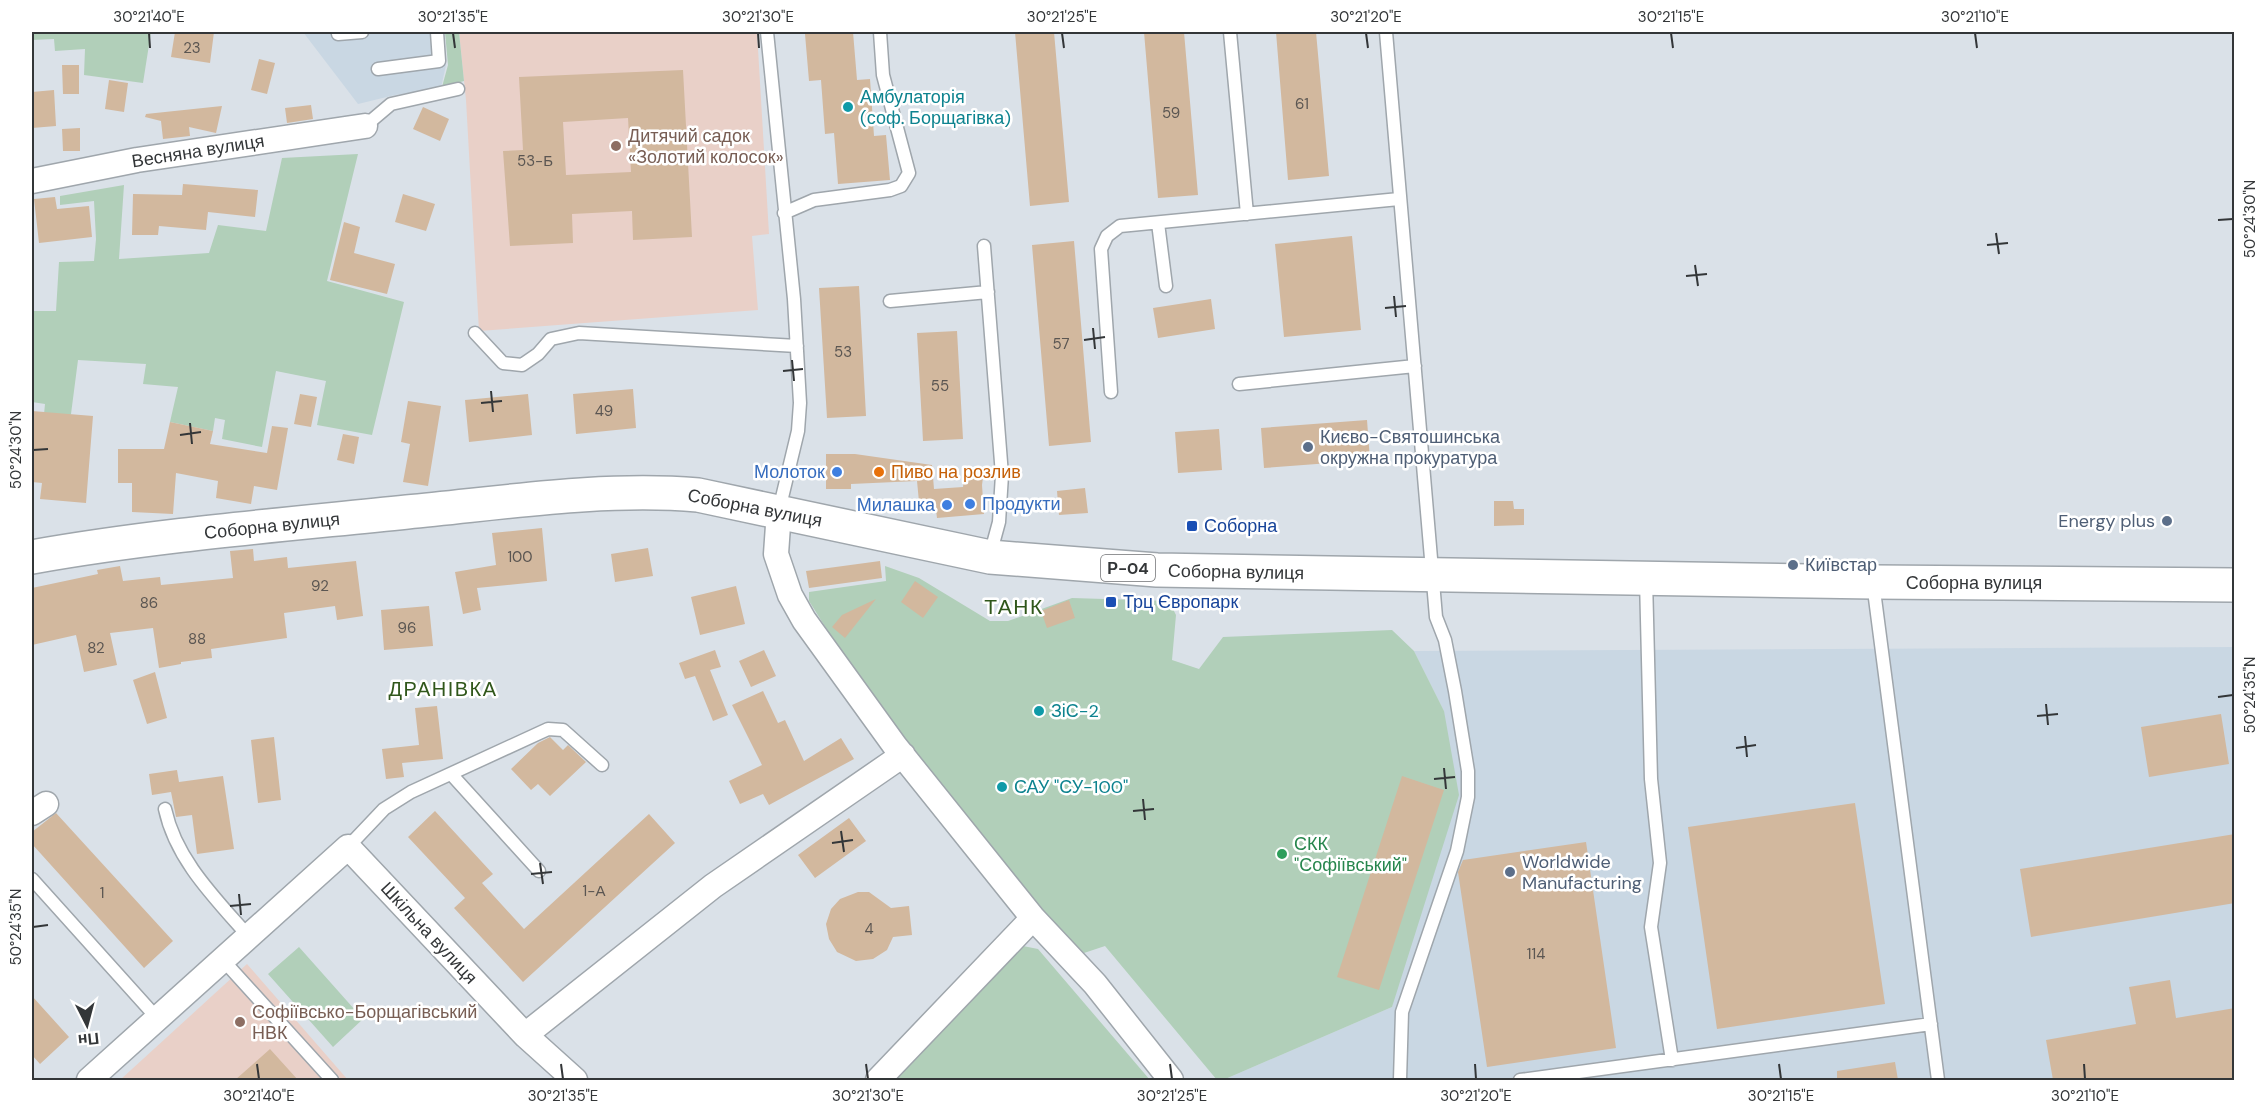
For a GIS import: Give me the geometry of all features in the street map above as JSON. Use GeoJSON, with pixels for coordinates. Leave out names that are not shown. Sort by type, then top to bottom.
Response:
{"type":"FeatureCollection","features":[{"type":"Feature","properties":{"kind":"main road","name":"Соборна вулиця"},"geometry":{"type":"LineString","coordinates":[[32,556],[134,540],[624,492],[698,495],[990,557],[1157,570],[1873,582],[2235,585]]}},
{"type":"Feature","properties":{"kind":"street","name":"Весняна вулиця"},"geometry":{"type":"LineString","coordinates":[[32,181],[137,160],[365,126]]}},
{"type":"Feature","properties":{"kind":"street"},"geometry":{"type":"LineString","coordinates":[[779,511],[776,554],[790,595],[848,684],[1033,918],[1095,984],[1171,1080]]}},
{"type":"Feature","properties":{"kind":"street"},"geometry":{"type":"LineString","coordinates":[[525,1035],[713,886],[903,755]]}},
{"type":"Feature","properties":{"kind":"street"},"geometry":{"type":"LineString","coordinates":[[89,1080],[348,847]]}},
{"type":"Feature","properties":{"kind":"street","name":"Шкільна вулиця"},"geometry":{"type":"LineString","coordinates":[[348,847],[525,1035],[574,1080]]}},
{"type":"Feature","properties":{"kind":"street"},"geometry":{"type":"LineString","coordinates":[[878,1080],[1033,918]]}},
{"type":"Feature","properties":{"kind":"lane"},"geometry":{"type":"LineString","coordinates":[[338,34],[362,32]]}},
{"type":"Feature","properties":{"kind":"lane"},"geometry":{"type":"LineString","coordinates":[[378,69],[440,61],[436,32]]}},
{"type":"Feature","properties":{"kind":"lane"},"geometry":{"type":"LineString","coordinates":[[767,32],[797,346],[798,431],[779,511]]}},
{"type":"Feature","properties":{"kind":"lane"},"geometry":{"type":"LineString","coordinates":[[784,213],[814,200],[890,190],[901,186],[909,173],[883,75],[880,32]]}},
{"type":"Feature","properties":{"kind":"lane"},"geometry":{"type":"LineString","coordinates":[[1230,32],[1247,214]]}},
{"type":"Feature","properties":{"kind":"lane"},"geometry":{"type":"LineString","coordinates":[[1386,32],[1436,617],[1445,640],[1468,771],[1468,796],[1457,851],[1402,1012],[1400,1080]]}},
{"type":"Feature","properties":{"kind":"lane"},"geometry":{"type":"LineString","coordinates":[[365,126],[391,104],[458,89]]}},
{"type":"Feature","properties":{"kind":"lane"},"geometry":{"type":"LineString","coordinates":[[1111,392],[1101,249],[1107,236],[1120,226],[1399,199]]}},
{"type":"Feature","properties":{"kind":"lane"},"geometry":{"type":"LineString","coordinates":[[1158,223],[1166,286]]}},
{"type":"Feature","properties":{"kind":"lane"},"geometry":{"type":"LineString","coordinates":[[984,246],[1002,475],[999,522],[990,557]]}},
{"type":"Feature","properties":{"kind":"lane"},"geometry":{"type":"LineString","coordinates":[[890,301],[988,292]]}},
{"type":"Feature","properties":{"kind":"lane"},"geometry":{"type":"LineString","coordinates":[[475,333],[503,363],[522,365],[538,354],[551,339],[579,333],[797,346]]}},
{"type":"Feature","properties":{"kind":"lane"},"geometry":{"type":"LineString","coordinates":[[1239,384],[1415,366]]}},
{"type":"Feature","properties":{"kind":"lane"},"geometry":{"type":"LineString","coordinates":[[1646,578],[1650,767],[1660,863],[1651,927],[1672,1060]]}},
{"type":"Feature","properties":{"kind":"lane"},"geometry":{"type":"LineString","coordinates":[[1873,582],[1938,1080]]}},
{"type":"Feature","properties":{"kind":"lane"},"geometry":{"type":"LineString","coordinates":[[348,847],[384,809],[411,792],[548,729],[563,730],[602,765]]}},
{"type":"Feature","properties":{"kind":"lane"},"geometry":{"type":"LineString","coordinates":[[452,775],[539,870]]}},
{"type":"Feature","properties":{"kind":"lane"},"geometry":{"type":"LineString","coordinates":[[165,809],[170,833],[181,853],[249,937]]}},
{"type":"Feature","properties":{"kind":"lane"},"geometry":{"type":"LineString","coordinates":[[32,879],[157,1018]]}},
{"type":"Feature","properties":{"kind":"lane"},"geometry":{"type":"LineString","coordinates":[[224,960],[333,1080]]}},
{"type":"Feature","properties":{"kind":"lane"},"geometry":{"type":"LineString","coordinates":[[1520,1080],[1931,1024]]}},
{"type":"Feature","properties":{"kind":"shaded area"},"geometry":{"type":"Polygon","coordinates":[[[303,32],[444,32],[446,65],[441,88],[395,95],[358,104],[303,32]]]}},
{"type":"Feature","properties":{"kind":"shaded area","name":"Дитячий садок «Золотий колосок»"},"geometry":{"type":"Polygon","coordinates":[[[459,32],[757,32],[769,234],[752,236],[758,310],[479,331],[466,100],[459,32]]]}},
{"type":"Feature","properties":{"kind":"shaded area"},"geometry":{"type":"Polygon","coordinates":[[[2234,647],[2234,1080],[1223,1080],[1392,1007],[1444,711],[1414,651],[2234,647]]]}},
{"type":"Feature","properties":{"kind":"shaded area","name":"Софіївсько-Борщагівський НВК"},"geometry":{"type":"Polygon","coordinates":[[[247,964],[348,1080],[120,1080],[247,964]]]}},
{"type":"Feature","properties":{"kind":"green space"},"geometry":{"type":"Polygon","coordinates":[[[32,32],[151,32],[143,83],[84,75],[85,49],[55,51],[54,39],[32,40],[32,32]]]}},
{"type":"Feature","properties":{"kind":"green space"},"geometry":{"type":"Polygon","coordinates":[[[445,32],[459,32],[464,81],[442,87],[448,65],[445,32]]]}},
{"type":"Feature","properties":{"kind":"green space"},"geometry":{"type":"Polygon","coordinates":[[[358,154],[327,281],[404,302],[372,435],[317,425],[326,381],[276,371],[262,447],[222,439],[225,420],[215,418],[213,431],[170,422],[178,387],[143,384],[146,364],[78,360],[71,414],[41,445],[45,404],[32,402],[32,311],[56,311],[59,262],[94,261],[96,239],[94,201],[60,205],[60,196],[124,185],[119,259],[209,253],[218,225],[266,231],[282,158],[358,154]]]}},
{"type":"Feature","properties":{"kind":"green space"},"geometry":{"type":"Polygon","coordinates":[[[885,566],[919,578],[990,621],[1008,621],[1072,598],[1169,601],[1176,615],[1172,660],[1199,669],[1223,637],[1392,630],[1414,651],[1444,711],[1459,795],[1392,1007],[1223,1080],[1217,1080],[1105,946],[1084,953],[1045,913],[971,829],[870,694],[809,601],[809,592],[886,581],[885,566]]]}},
{"type":"Feature","properties":{"kind":"green space"},"geometry":{"type":"Polygon","coordinates":[[[1023,946],[1038,949],[1150,1080],[892,1080],[1023,946]]]}},
{"type":"Feature","properties":{"kind":"green space"},"geometry":{"type":"Polygon","coordinates":[[[299,947],[363,1019],[333,1047],[268,974],[299,947]]]}},
{"type":"Feature","properties":{"kind":"building"},"geometry":{"type":"Polygon","coordinates":[[[175,32],[214,32],[210,63],[171,57],[175,32]]]}},
{"type":"Feature","properties":{"kind":"building","name":"Амбулаторія (соф. Борщагівка)"},"geometry":{"type":"Polygon","coordinates":[[[853,32],[857,80],[870,79],[874,136],[886,135],[890,180],[838,184],[834,133],[825,134],[821,80],[809,81],[805,34],[853,32]]]}},
{"type":"Feature","properties":{"kind":"building"},"geometry":{"type":"Polygon","coordinates":[[[1015,32],[1054,32],[1069,202],[1030,206],[1015,32]]]}},
{"type":"Feature","properties":{"kind":"building"},"geometry":{"type":"Polygon","coordinates":[[[1144,32],[1184,32],[1198,195],[1158,198],[1144,32]]]}},
{"type":"Feature","properties":{"kind":"building"},"geometry":{"type":"Polygon","coordinates":[[[1276,32],[1316,32],[1329,176],[1288,180],[1276,32]]]}},
{"type":"Feature","properties":{"kind":"building"},"geometry":{"type":"Polygon","coordinates":[[[259,59],[275,63],[267,94],[251,90],[259,59]]]}},
{"type":"Feature","properties":{"kind":"building"},"geometry":{"type":"Polygon","coordinates":[[[62,65],[79,65],[79,94],[63,94],[62,65]]]}},
{"type":"Feature","properties":{"kind":"building"},"geometry":{"type":"Polygon","coordinates":[[[683,70],[692,237],[633,240],[632,211],[572,214],[573,243],[510,246],[503,151],[523,150],[519,77],[683,70]],[[628,118],[563,122],[566,175],[631,172],[628,118]]]}},
{"type":"Feature","properties":{"kind":"building"},"geometry":{"type":"Polygon","coordinates":[[[109,80],[128,83],[124,112],[105,109],[109,80]]]}},
{"type":"Feature","properties":{"kind":"building"},"geometry":{"type":"Polygon","coordinates":[[[54,90],[56,126],[32,128],[32,92],[54,90]]]}},
{"type":"Feature","properties":{"kind":"building"},"geometry":{"type":"Polygon","coordinates":[[[311,105],[313,119],[287,123],[285,108],[311,105]]]}},
{"type":"Feature","properties":{"kind":"building"},"geometry":{"type":"Polygon","coordinates":[[[222,106],[216,133],[189,127],[190,136],[163,139],[161,121],[145,117],[146,114],[222,106]]]}},
{"type":"Feature","properties":{"kind":"building"},"geometry":{"type":"Polygon","coordinates":[[[423,107],[449,119],[440,141],[413,129],[423,107]]]}},
{"type":"Feature","properties":{"kind":"building"},"geometry":{"type":"Polygon","coordinates":[[[80,128],[80,151],[63,151],[62,129],[80,128]]]}},
{"type":"Feature","properties":{"kind":"building"},"geometry":{"type":"Polygon","coordinates":[[[183,184],[258,190],[255,217],[208,212],[206,230],[159,226],[158,235],[132,235],[133,194],[182,195],[183,184]]]}},
{"type":"Feature","properties":{"kind":"building"},"geometry":{"type":"Polygon","coordinates":[[[403,194],[435,204],[426,231],[395,222],[403,194]]]}},
{"type":"Feature","properties":{"kind":"building"},"geometry":{"type":"Polygon","coordinates":[[[55,197],[57,209],[89,206],[92,237],[39,243],[34,199],[55,197]]]}},
{"type":"Feature","properties":{"kind":"building"},"geometry":{"type":"Polygon","coordinates":[[[344,222],[360,227],[354,253],[395,264],[387,294],[330,280],[344,222]]]}},
{"type":"Feature","properties":{"kind":"building"},"geometry":{"type":"Polygon","coordinates":[[[1352,236],[1361,330],[1284,337],[1275,244],[1352,236]]]}},
{"type":"Feature","properties":{"kind":"building"},"geometry":{"type":"Polygon","coordinates":[[[1074,241],[1091,442],[1049,446],[1032,245],[1074,241]]]}},
{"type":"Feature","properties":{"kind":"building"},"geometry":{"type":"Polygon","coordinates":[[[859,286],[866,416],[827,418],[819,288],[859,286]]]}},
{"type":"Feature","properties":{"kind":"building"},"geometry":{"type":"Polygon","coordinates":[[[1211,299],[1215,329],[1158,338],[1153,308],[1211,299]]]}},
{"type":"Feature","properties":{"kind":"building"},"geometry":{"type":"Polygon","coordinates":[[[957,331],[963,439],[923,441],[917,333],[957,331]]]}},
{"type":"Feature","properties":{"kind":"building"},"geometry":{"type":"Polygon","coordinates":[[[633,389],[636,428],[576,434],[573,394],[633,389]]]}},
{"type":"Feature","properties":{"kind":"building"},"geometry":{"type":"Polygon","coordinates":[[[300,394],[317,397],[311,427],[294,424],[300,394]]]}},
{"type":"Feature","properties":{"kind":"building"},"geometry":{"type":"Polygon","coordinates":[[[528,394],[532,435],[469,442],[465,400],[528,394]]]}},
{"type":"Feature","properties":{"kind":"building"},"geometry":{"type":"Polygon","coordinates":[[[408,401],[441,406],[428,486],[403,482],[410,444],[401,442],[408,401]]]}},
{"type":"Feature","properties":{"kind":"building"},"geometry":{"type":"Polygon","coordinates":[[[32,411],[93,416],[86,503],[40,499],[42,483],[32,482],[32,411]]]}},
{"type":"Feature","properties":{"kind":"building"},"geometry":{"type":"Polygon","coordinates":[[[1367,420],[1370,460],[1264,468],[1261,428],[1367,420]]]}},
{"type":"Feature","properties":{"kind":"building"},"geometry":{"type":"Polygon","coordinates":[[[170,422],[213,431],[210,444],[267,453],[272,426],[288,428],[277,490],[254,486],[251,504],[216,498],[218,481],[176,473],[173,514],[132,512],[132,483],[118,483],[118,449],[164,449],[170,422]]]}},
{"type":"Feature","properties":{"kind":"building"},"geometry":{"type":"Polygon","coordinates":[[[1219,429],[1222,470],[1178,473],[1175,432],[1219,429]]]}},
{"type":"Feature","properties":{"kind":"building"},"geometry":{"type":"Polygon","coordinates":[[[343,434],[359,437],[354,464],[337,460],[343,434]]]}},
{"type":"Feature","properties":{"kind":"building"},"geometry":{"type":"Polygon","coordinates":[[[826,454],[855,454],[932,465],[934,489],[963,487],[965,468],[984,470],[982,485],[984,514],[937,518],[936,510],[920,512],[917,481],[851,484],[851,489],[826,489],[826,454]]]}},
{"type":"Feature","properties":{"kind":"building"},"geometry":{"type":"Polygon","coordinates":[[[1085,488],[1088,513],[1059,515],[1057,491],[1085,488]]]}},
{"type":"Feature","properties":{"kind":"building"},"geometry":{"type":"Polygon","coordinates":[[[1494,501],[1513,501],[1514,509],[1524,509],[1524,525],[1494,526],[1494,501]]]}},
{"type":"Feature","properties":{"kind":"building"},"geometry":{"type":"Polygon","coordinates":[[[542,528],[547,581],[477,588],[481,610],[463,614],[455,572],[496,565],[492,533],[542,528]]]}},
{"type":"Feature","properties":{"kind":"building"},"geometry":{"type":"Polygon","coordinates":[[[648,548],[653,576],[615,582],[611,554],[648,548]]]}},
{"type":"Feature","properties":{"kind":"building"},"geometry":{"type":"Polygon","coordinates":[[[253,549],[254,561],[287,557],[288,568],[356,561],[363,616],[337,620],[335,606],[284,613],[287,638],[211,649],[212,658],[181,662],[181,664],[159,668],[153,628],[110,633],[117,665],[84,672],[76,635],[32,645],[32,588],[98,574],[97,570],[120,566],[123,581],[160,577],[161,585],[233,578],[230,551],[253,549]]]}},
{"type":"Feature","properties":{"kind":"building"},"geometry":{"type":"Polygon","coordinates":[[[880,561],[882,578],[809,588],[806,571],[880,561]]]}},
{"type":"Feature","properties":{"kind":"building"},"geometry":{"type":"Polygon","coordinates":[[[915,581],[938,597],[923,618],[901,602],[915,581]]]}},
{"type":"Feature","properties":{"kind":"building"},"geometry":{"type":"Polygon","coordinates":[[[736,586],[745,624],[700,635],[691,597],[736,586]]]}},
{"type":"Feature","properties":{"kind":"building"},"geometry":{"type":"Polygon","coordinates":[[[876,599],[845,638],[832,627],[842,615],[876,599]]]}},
{"type":"Feature","properties":{"kind":"building"},"geometry":{"type":"Polygon","coordinates":[[[1069,600],[1075,618],[1047,628],[1041,611],[1069,600]]]}},
{"type":"Feature","properties":{"kind":"building"},"geometry":{"type":"Polygon","coordinates":[[[429,606],[433,646],[384,650],[381,610],[429,606]]]}},
{"type":"Feature","properties":{"kind":"building"},"geometry":{"type":"Polygon","coordinates":[[[715,650],[721,667],[710,670],[728,715],[713,721],[695,676],[685,679],[679,663],[715,650]]]}},
{"type":"Feature","properties":{"kind":"building"},"geometry":{"type":"Polygon","coordinates":[[[764,650],[776,676],[751,687],[739,661],[764,650]]]}},
{"type":"Feature","properties":{"kind":"building"},"geometry":{"type":"Polygon","coordinates":[[[155,672],[167,718],[147,724],[133,680],[155,672]]]}},
{"type":"Feature","properties":{"kind":"building"},"geometry":{"type":"Polygon","coordinates":[[[763,691],[778,723],[785,720],[804,761],[841,738],[854,759],[769,805],[763,794],[740,804],[729,781],[762,765],[732,705],[763,691]]]}},
{"type":"Feature","properties":{"kind":"building"},"geometry":{"type":"Polygon","coordinates":[[[437,706],[443,759],[402,763],[404,777],[386,779],[382,749],[419,745],[415,708],[437,706]]]}},
{"type":"Feature","properties":{"kind":"building"},"geometry":{"type":"Polygon","coordinates":[[[2221,714],[2229,764],[2149,777],[2141,727],[2221,714]]]}},
{"type":"Feature","properties":{"kind":"building"},"geometry":{"type":"Polygon","coordinates":[[[274,737],[281,800],[258,803],[251,740],[274,737]]]}},
{"type":"Feature","properties":{"kind":"building"},"geometry":{"type":"Polygon","coordinates":[[[550,737],[563,750],[568,745],[586,762],[550,796],[538,784],[531,790],[511,769],[538,743],[550,737]]]}},
{"type":"Feature","properties":{"kind":"building"},"geometry":{"type":"Polygon","coordinates":[[[177,770],[179,782],[223,776],[234,849],[197,854],[192,815],[176,817],[171,792],[152,795],[149,774],[177,770]]]}},
{"type":"Feature","properties":{"kind":"building"},"geometry":{"type":"Polygon","coordinates":[[[1402,776],[1444,790],[1379,990],[1337,977],[1402,776]]]}},
{"type":"Feature","properties":{"kind":"building"},"geometry":{"type":"Polygon","coordinates":[[[1855,803],[1885,1004],[1717,1029],[1688,827],[1855,803]]]}},
{"type":"Feature","properties":{"kind":"building"},"geometry":{"type":"Polygon","coordinates":[[[435,811],[493,874],[482,883],[524,929],[649,814],[675,843],[523,982],[454,908],[465,898],[408,837],[435,811]]]}},
{"type":"Feature","properties":{"kind":"building"},"geometry":{"type":"Polygon","coordinates":[[[56,813],[173,941],[144,968],[32,844],[32,832],[56,813]]]}},
{"type":"Feature","properties":{"kind":"building"},"geometry":{"type":"Polygon","coordinates":[[[849,818],[866,841],[815,878],[798,855],[849,818]]]}},
{"type":"Feature","properties":{"kind":"building"},"geometry":{"type":"Polygon","coordinates":[[[2235,834],[2235,903],[2031,937],[2020,869],[2235,834]]]}},
{"type":"Feature","properties":{"kind":"building"},"geometry":{"type":"Polygon","coordinates":[[[1586,842],[1616,1048],[1487,1067],[1458,872],[1463,860],[1586,842]]]}},
{"type":"Feature","properties":{"kind":"building"},"geometry":{"type":"Polygon","coordinates":[[[858,892],[869,892],[891,908],[909,906],[912,935],[893,937],[887,950],[873,959],[856,961],[837,952],[829,939],[826,924],[831,909],[840,899],[858,892]]]}},
{"type":"Feature","properties":{"kind":"building"},"geometry":{"type":"Polygon","coordinates":[[[2170,980],[2176,1018],[2235,1008],[2235,1078],[2053,1080],[2046,1040],[2136,1024],[2129,987],[2170,980]]]}},
{"type":"Feature","properties":{"kind":"building"},"geometry":{"type":"Polygon","coordinates":[[[32,996],[69,1037],[40,1064],[32,1055],[32,996]]]}},
{"type":"Feature","properties":{"kind":"building"},"geometry":{"type":"Polygon","coordinates":[[[270,1049],[298,1080],[235,1080],[270,1049]]]}},
{"type":"Feature","properties":{"kind":"building"},"geometry":{"type":"Polygon","coordinates":[[[1895,1062],[1898,1080],[1837,1080],[1837,1071],[1895,1062]]]}},
{"type":"Feature","properties":{"kind":"place","name":"Амбулаторія (соф. Борщагівка)"},"geometry":{"type":"Point","coordinates":[848,107]}},
{"type":"Feature","properties":{"kind":"place","name":"Дитячий садок «Золотий колосок»"},"geometry":{"type":"Point","coordinates":[616,146]}},
{"type":"Feature","properties":{"kind":"place","name":"Києво-Святошинська окружна прокуратура"},"geometry":{"type":"Point","coordinates":[1308,447]}},
{"type":"Feature","properties":{"kind":"place","name":"Молоток"},"geometry":{"type":"Point","coordinates":[837,472]}},
{"type":"Feature","properties":{"kind":"place","name":"Пиво на розлив"},"geometry":{"type":"Point","coordinates":[879,472]}},
{"type":"Feature","properties":{"kind":"place","name":"Продукти"},"geometry":{"type":"Point","coordinates":[970,504]}},
{"type":"Feature","properties":{"kind":"place","name":"Милашка"},"geometry":{"type":"Point","coordinates":[947,505]}},
{"type":"Feature","properties":{"kind":"place","name":"Energy plus"},"geometry":{"type":"Point","coordinates":[2167,521]}},
{"type":"Feature","properties":{"kind":"place","name":"Соборна"},"geometry":{"type":"Point","coordinates":[1192,526]}},
{"type":"Feature","properties":{"kind":"place","name":"Київстар"},"geometry":{"type":"Point","coordinates":[1793,565]}},
{"type":"Feature","properties":{"kind":"place","name":"Трц Європарк"},"geometry":{"type":"Point","coordinates":[1111,602]}},
{"type":"Feature","properties":{"kind":"place","name":"ЗіС-2"},"geometry":{"type":"Point","coordinates":[1039,711]}},
{"type":"Feature","properties":{"kind":"place","name":"САУ \"СУ-100\""},"geometry":{"type":"Point","coordinates":[1002,787]}},
{"type":"Feature","properties":{"kind":"place","name":"СКК \"Софіївський\""},"geometry":{"type":"Point","coordinates":[1282,854]}},
{"type":"Feature","properties":{"kind":"place","name":"Worldwide Manufacturing"},"geometry":{"type":"Point","coordinates":[1510,872]}},
{"type":"Feature","properties":{"kind":"place","name":"Софіївсько-Борщагівський НВК"},"geometry":{"type":"Point","coordinates":[240,1022]}},
{"type":"Feature","properties":{"kind":"district","name":"ТАНК"},"geometry":{"type":"Point","coordinates":[1014,607]}},
{"type":"Feature","properties":{"kind":"district","name":"ДРАНІВКА"},"geometry":{"type":"Point","coordinates":[443,689]}}]}
